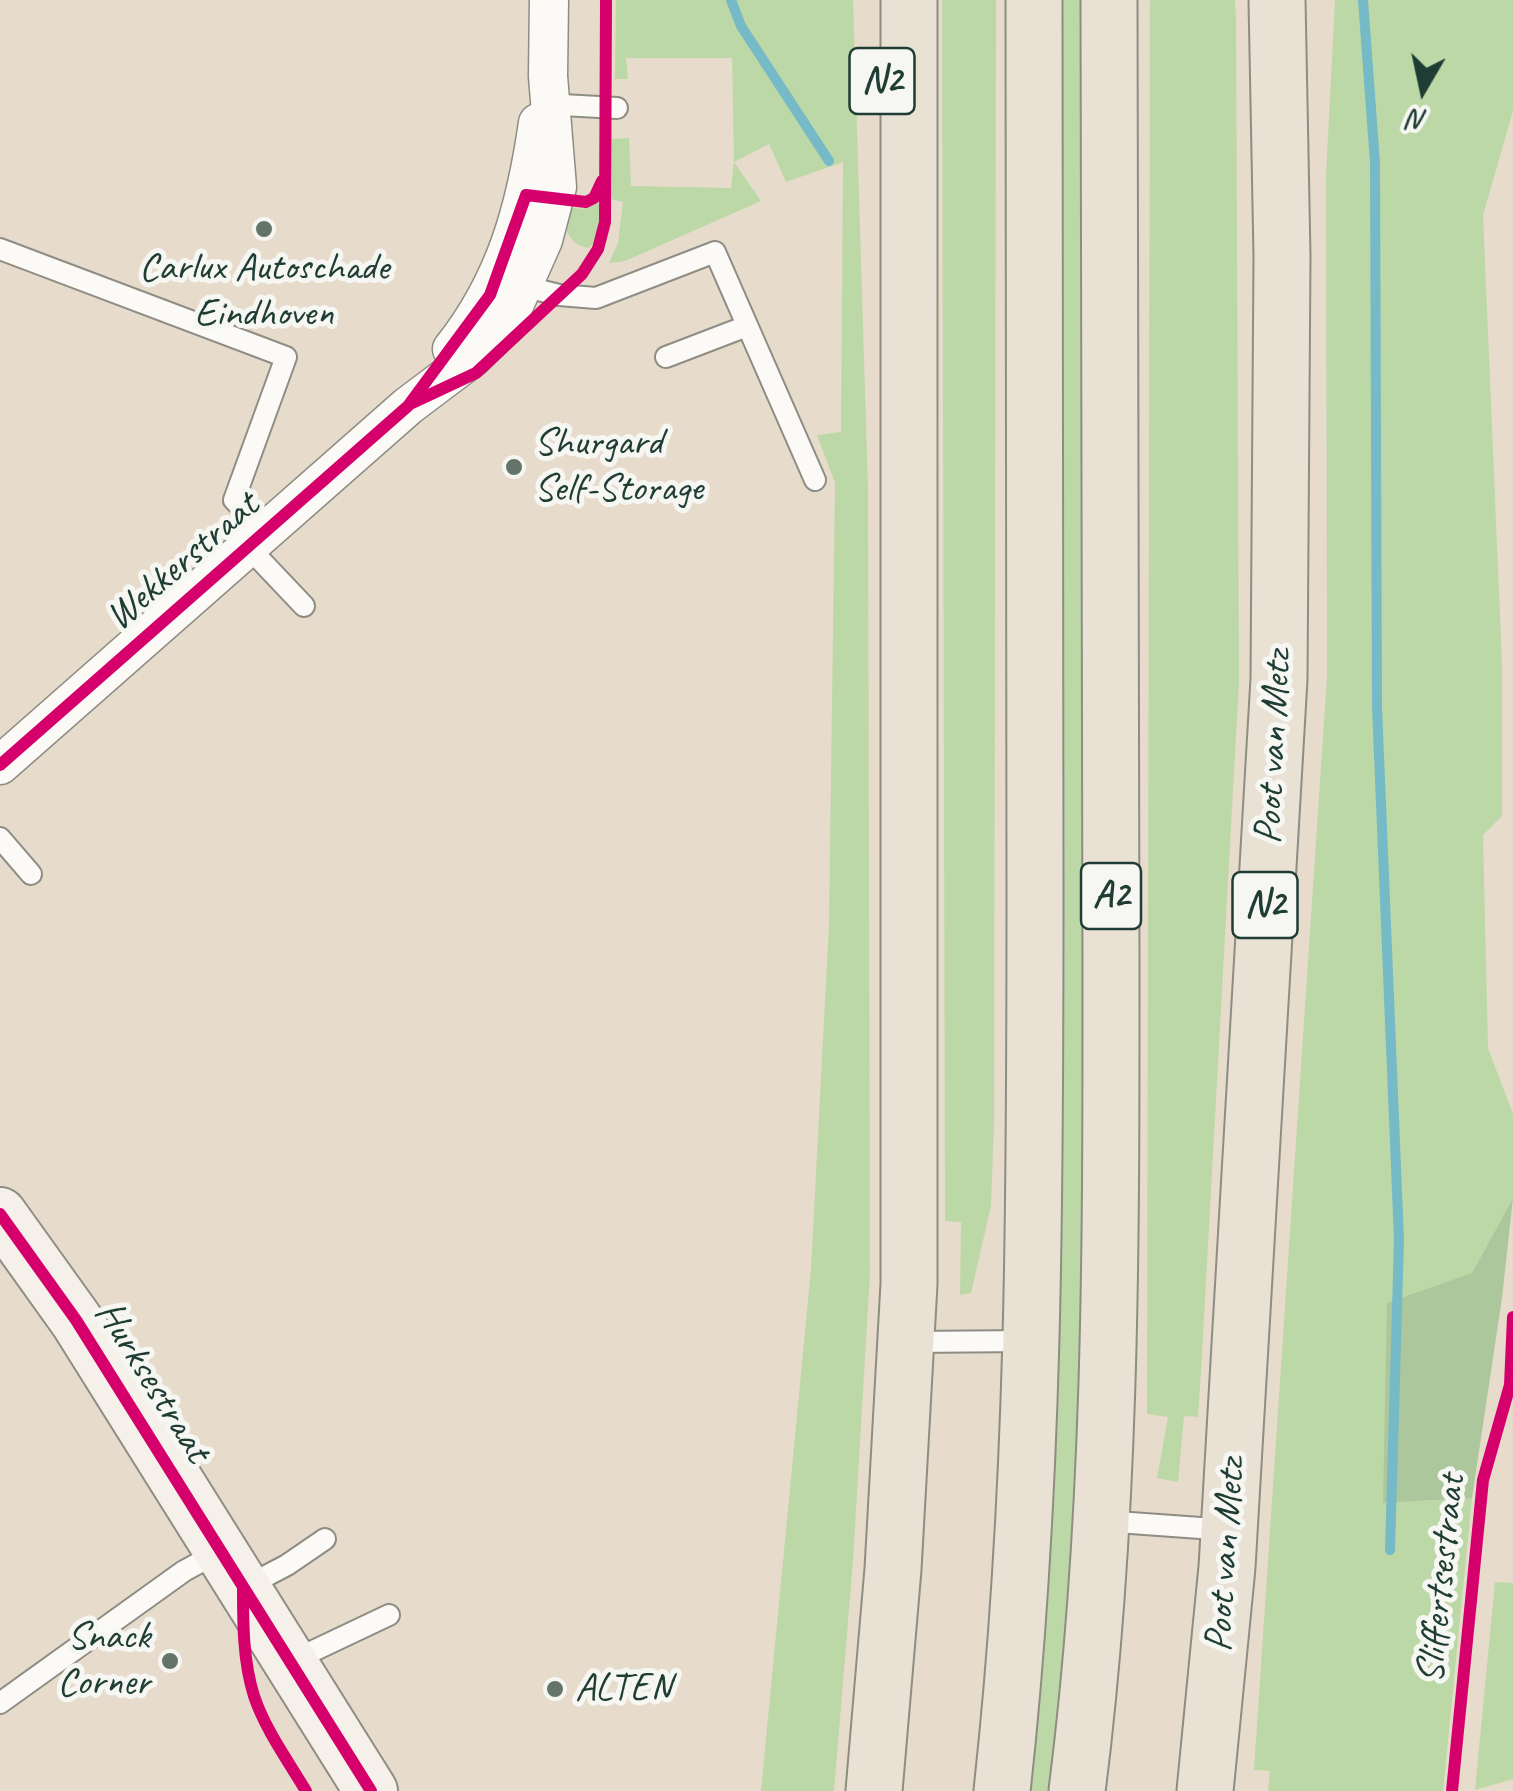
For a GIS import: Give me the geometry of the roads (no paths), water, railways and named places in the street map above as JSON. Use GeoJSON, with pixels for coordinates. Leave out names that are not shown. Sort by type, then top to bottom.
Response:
{"type":"FeatureCollection","features":[{"type":"Feature","properties":{"kind":"highway","name":"N2"},"geometry":{"type":"LineString","coordinates":[[875,0],[882,82],[909,158]]}},
{"type":"Feature","properties":{"kind":"highway","name":"N2"},"geometry":{"type":"LineString","coordinates":[[874,1791],[892,1588],[909,1284],[909,0]]}},
{"type":"Feature","properties":{"kind":"highway","name":"A2"},"geometry":{"type":"LineString","coordinates":[[1002,1791],[1022,1563],[1032,1342],[1034,0]]}},
{"type":"Feature","properties":{"kind":"highway","name":"A2"},"geometry":{"type":"LineString","coordinates":[[1077,1791],[1101,1520],[1111,1122],[1109,0]]}},
{"type":"Feature","properties":{"kind":"highway","name":"Poot van Metz"},"geometry":{"type":"LineString","coordinates":[[1205,1791],[1230,1530],[1278,679],[1282,256],[1279,6]]}},
{"type":"Feature","properties":{"kind":"street","name":"Wekkerstraat"},"geometry":{"type":"LineString","coordinates":[[0,765],[408,406],[470,326],[510,283],[547,95],[549,0]]}},
{"type":"Feature","properties":{"kind":"street","name":"Hurksestraat"},"geometry":{"type":"LineString","coordinates":[[13,1242],[76,1320],[371,1791]]}},
{"type":"Feature","properties":{"kind":"lane"},"geometry":{"type":"LineString","coordinates":[[547,95],[617,108]]}},
{"type":"Feature","properties":{"kind":"lane"},"geometry":{"type":"LineString","coordinates":[[0,249],[286,357],[234,500],[304,606]]}},
{"type":"Feature","properties":{"kind":"lane"},"geometry":{"type":"LineString","coordinates":[[510,283],[560,295],[596,298],[715,252],[815,480]]}},
{"type":"Feature","properties":{"kind":"lane"},"geometry":{"type":"LineString","coordinates":[[666,357],[747,326]]}},
{"type":"Feature","properties":{"kind":"lane"},"geometry":{"type":"LineString","coordinates":[[0,838],[31,874]]}},
{"type":"Feature","properties":{"kind":"lane"},"geometry":{"type":"LineString","coordinates":[[906,1342],[1032,1342]]}},
{"type":"Feature","properties":{"kind":"lane"},"geometry":{"type":"LineString","coordinates":[[1101,1520],[1230,1530]]}},
{"type":"Feature","properties":{"kind":"lane"},"geometry":{"type":"LineString","coordinates":[[0,1702],[184,1571],[287,1565],[326,1540]]}},
{"type":"Feature","properties":{"kind":"lane"},"geometry":{"type":"LineString","coordinates":[[290,1662],[389,1615]]}},
{"type":"Feature","properties":{"kind":"waterway"},"geometry":{"type":"LineString","coordinates":[[731,0],[741,26],[829,161]]}},
{"type":"Feature","properties":{"kind":"waterway"},"geometry":{"type":"LineString","coordinates":[[1363,0],[1375,163],[1377,707],[1399,1240],[1390,1550]]}},
{"type":"Feature","properties":{"kind":"place","name":"Carlux Autoschade Eindhoven"},"geometry":{"type":"Point","coordinates":[264,229]}},
{"type":"Feature","properties":{"kind":"place","name":"Shurgard Self-Storage"},"geometry":{"type":"Point","coordinates":[514,467]}},
{"type":"Feature","properties":{"kind":"place","name":"Snack Corner"},"geometry":{"type":"Point","coordinates":[170,1661]}},
{"type":"Feature","properties":{"kind":"place","name":"ALTEN"},"geometry":{"type":"Point","coordinates":[555,1689]}}]}
